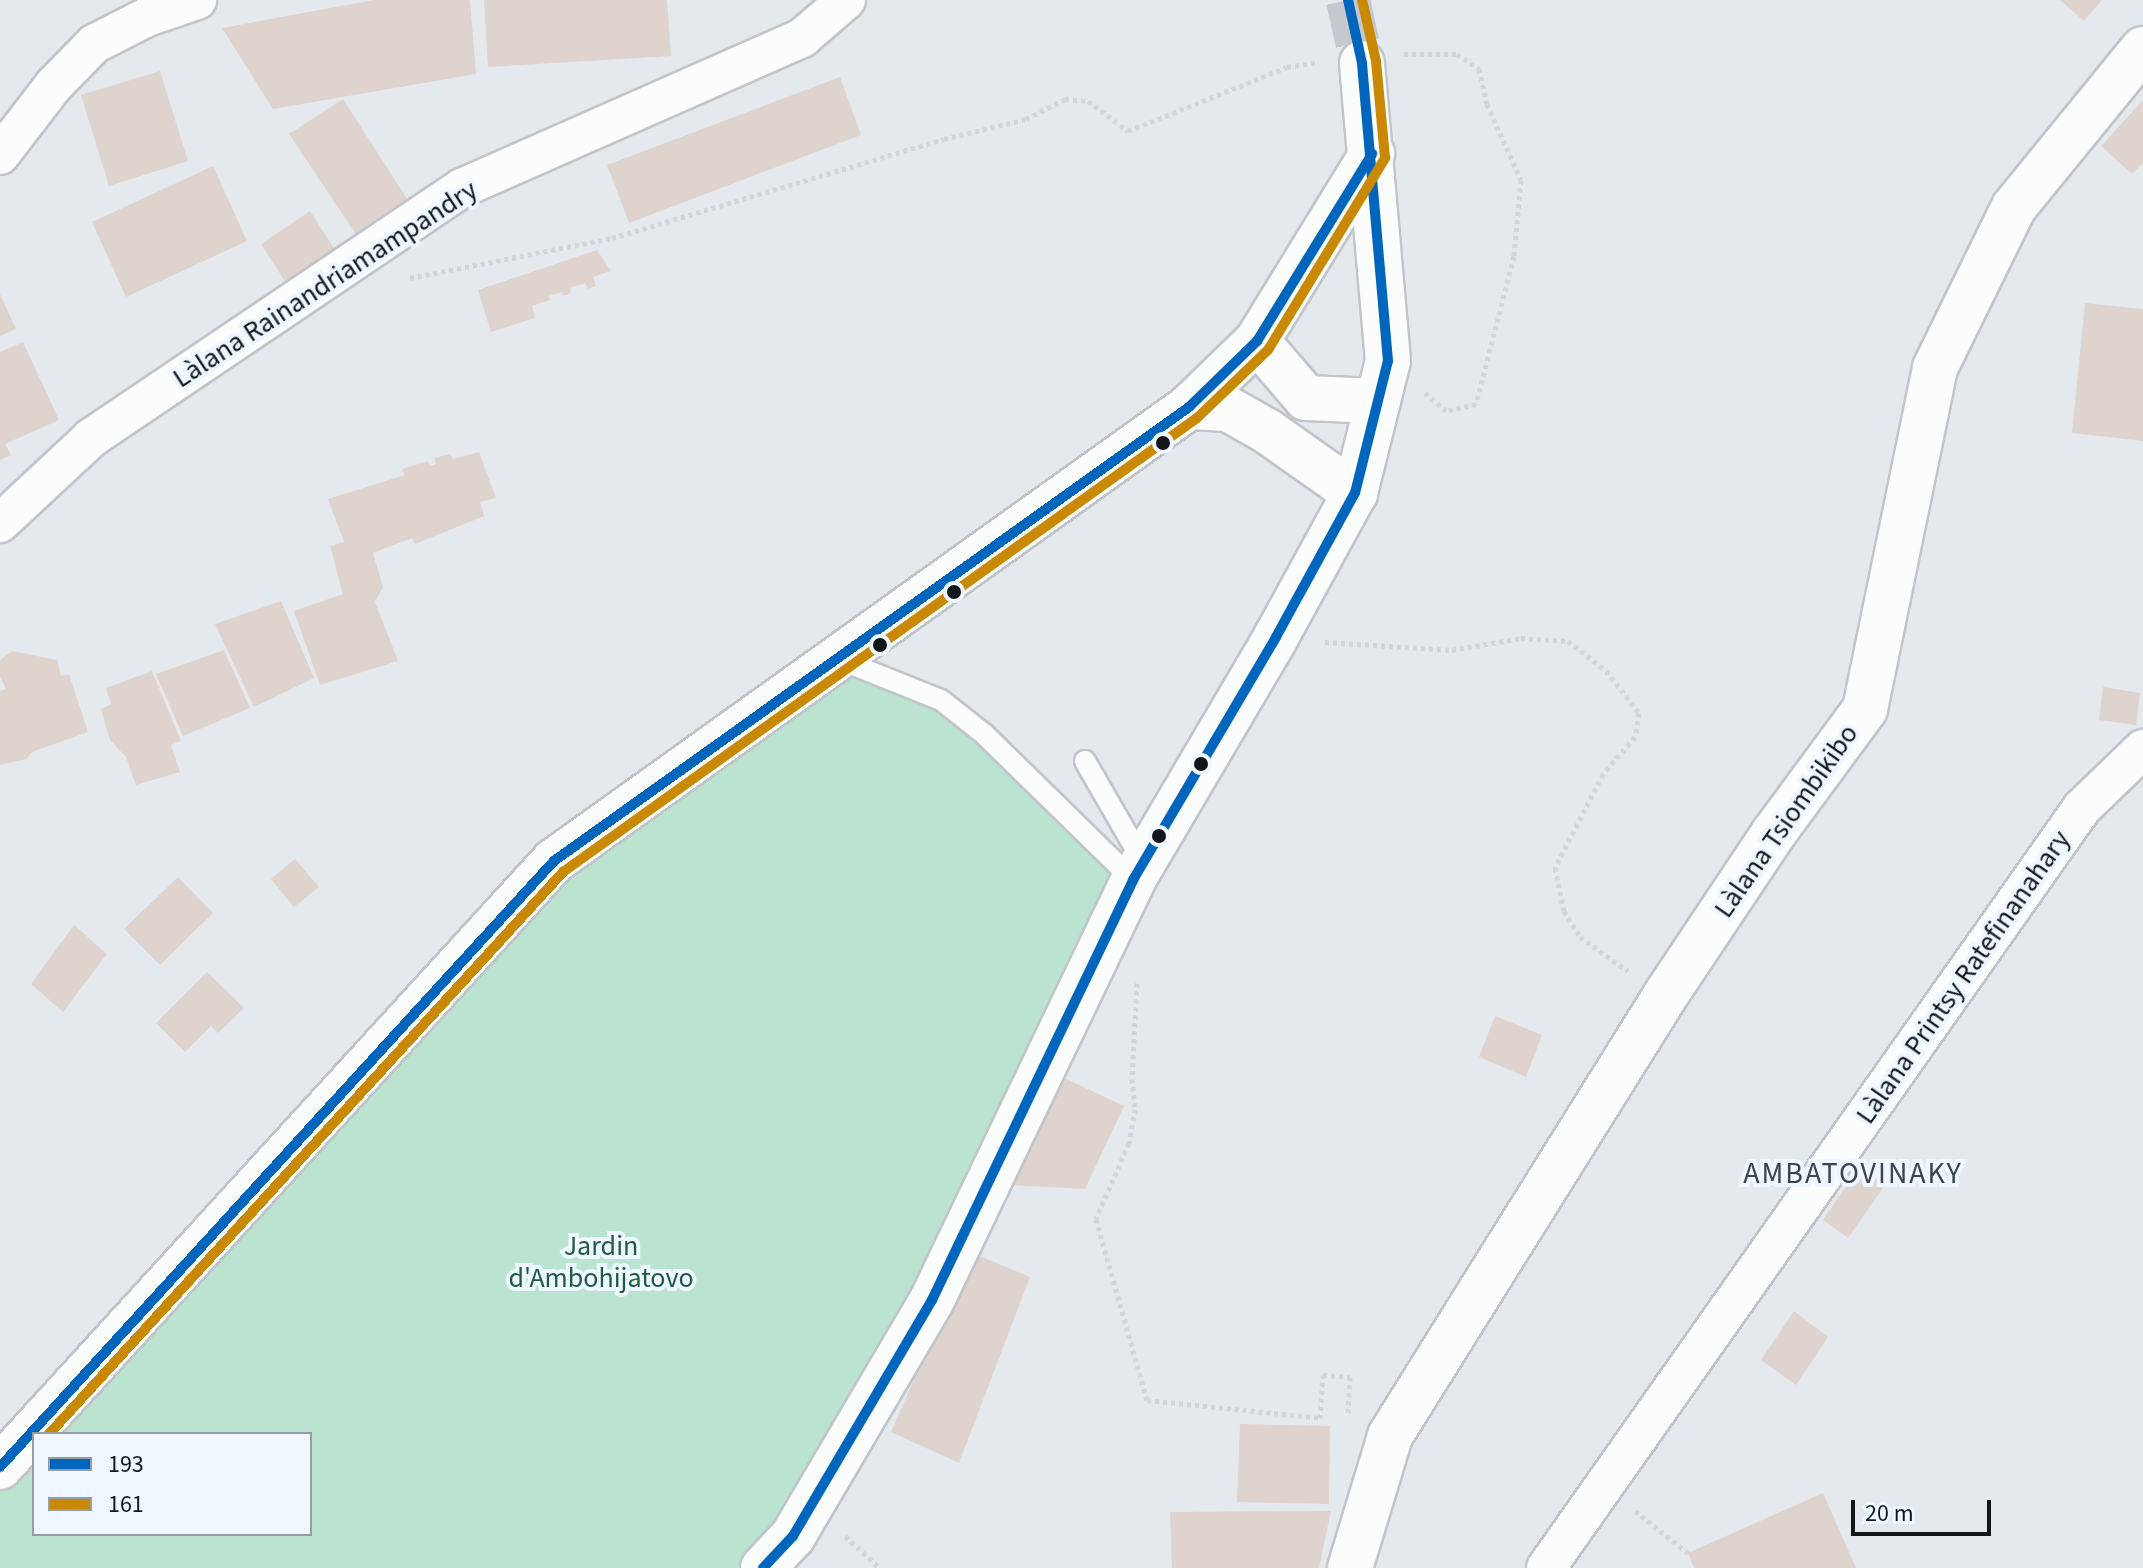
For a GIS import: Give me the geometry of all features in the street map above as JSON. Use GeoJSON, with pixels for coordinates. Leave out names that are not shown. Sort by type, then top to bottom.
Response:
{"type":"FeatureCollection","features":[{"type":"Feature","properties":{"kind":"main road","name":"Làlana Tsiombikibo"},"geometry":{"type":"LineString","coordinates":[[1350,1568],[1390,1436],[1665,996],[1773,834],[1865,709],[1935,368],[2014,207],[2143,49]]}},
{"type":"Feature","properties":{"kind":"main road"},"geometry":{"type":"LineString","coordinates":[[763,1568],[793,1536],[932,1300],[1138,871],[1276,637],[1355,493],[1383,381],[1372,154],[1362,59]]}},
{"type":"Feature","properties":{"kind":"main road"},"geometry":{"type":"LineString","coordinates":[[0,1467],[554,861],[836,658],[896,630],[1189,407],[1257,341],[1372,154]]}},
{"type":"Feature","properties":{"kind":"main road"},"geometry":{"type":"LineString","coordinates":[[1257,341],[1306,398],[1383,381]]}},
{"type":"Feature","properties":{"kind":"main road"},"geometry":{"type":"LineString","coordinates":[[1189,407],[1228,409],[1267,431],[1355,493]]}},
{"type":"Feature","properties":{"kind":"street"},"geometry":{"type":"LineString","coordinates":[[0,155],[54,85],[94,44],[147,17],[197,0]]}},
{"type":"Feature","properties":{"kind":"street","name":"Làlana Rainandriamampandry"},"geometry":{"type":"LineString","coordinates":[[0,523],[91,438],[462,188],[802,38],[846,0]]}},
{"type":"Feature","properties":{"kind":"street","name":"Làlana Printsy Ratefinanahary"},"geometry":{"type":"LineString","coordinates":[[1546,1568],[2082,808],[2143,749]]}},
{"type":"Feature","properties":{"kind":"lane"},"geometry":{"type":"LineString","coordinates":[[836,658],[941,700],[984,734],[1138,871]]}},
{"type":"Feature","properties":{"kind":"lane"},"geometry":{"type":"LineString","coordinates":[[1085,761],[1138,871]]}},
{"type":"Feature","properties":{"kind":"path"},"geometry":{"type":"LineString","coordinates":[[399,279],[612,238],[944,139],[1026,119],[1065,99],[1088,101],[1128,131],[1287,67],[1457,54],[1479,69],[1487,104],[1521,180],[1514,256],[1476,404],[1446,411],[1383,381]]}},
{"type":"Feature","properties":{"kind":"path"},"geometry":{"type":"LineString","coordinates":[[1276,637],[1452,650],[1521,638],[1568,641],[1606,671],[1639,713],[1635,737],[1603,774],[1555,868],[1564,911],[1580,937],[1665,996]]}},
{"type":"Feature","properties":{"kind":"path"},"geometry":{"type":"LineString","coordinates":[[1137,976],[1132,1079],[1135,1109],[1129,1143],[1096,1219],[1147,1400],[1320,1418],[1323,1375],[1350,1377],[1347,1427],[1390,1436]]}},
{"type":"Feature","properties":{"kind":"path"},"geometry":{"type":"LineString","coordinates":[[1604,1486],[1688,1553]]}},
{"type":"Feature","properties":{"kind":"green space","name":"Jardin d'Ambohijatovo"},"geometry":{"type":"Polygon","coordinates":[[[836,658],[897,681],[984,734],[1133,880],[763,1568],[0,1568],[0,1474],[32,1438],[32,1536],[312,1536],[312,1432],[38,1432],[530,887],[836,658]]]}},
{"type":"Feature","properties":{"kind":"building"},"geometry":{"type":"Polygon","coordinates":[[[374,0],[470,0],[476,74],[273,109],[222,28],[374,0]]]}},
{"type":"Feature","properties":{"kind":"building"},"geometry":{"type":"Polygon","coordinates":[[[484,0],[667,0],[671,56],[488,67],[484,0]]]}},
{"type":"Feature","properties":{"kind":"building"},"geometry":{"type":"Polygon","coordinates":[[[2060,0],[2102,0],[2084,21],[2060,0]]]}},
{"type":"Feature","properties":{"kind":"building"},"geometry":{"type":"Polygon","coordinates":[[[160,71],[188,161],[109,186],[81,95],[160,71]]]}},
{"type":"Feature","properties":{"kind":"building"},"geometry":{"type":"Polygon","coordinates":[[[840,77],[861,135],[629,223],[607,165],[840,77]]]}},
{"type":"Feature","properties":{"kind":"building"},"geometry":{"type":"Polygon","coordinates":[[[343,99],[413,208],[361,242],[289,134],[343,99]]]}},
{"type":"Feature","properties":{"kind":"building"},"geometry":{"type":"Polygon","coordinates":[[[2143,100],[2143,163],[2132,174],[2101,146],[2143,100]]]}},
{"type":"Feature","properties":{"kind":"building"},"geometry":{"type":"Polygon","coordinates":[[[213,166],[247,241],[126,297],[92,222],[213,166]]]}},
{"type":"Feature","properties":{"kind":"building"},"geometry":{"type":"Polygon","coordinates":[[[310,211],[337,253],[288,286],[261,244],[310,211]]]}},
{"type":"Feature","properties":{"kind":"building"},"geometry":{"type":"Polygon","coordinates":[[[597,250],[611,271],[593,277],[596,286],[588,289],[585,283],[570,288],[571,293],[563,296],[562,292],[549,296],[550,300],[532,306],[535,318],[491,332],[478,290],[597,250]]]}},
{"type":"Feature","properties":{"kind":"building"},"geometry":{"type":"Polygon","coordinates":[[[0,294],[16,329],[0,336],[0,294]]]}},
{"type":"Feature","properties":{"kind":"building"},"geometry":{"type":"Polygon","coordinates":[[[2085,303],[2143,309],[2143,441],[2072,433],[2085,303]]]}},
{"type":"Feature","properties":{"kind":"building"},"geometry":{"type":"Polygon","coordinates":[[[23,342],[59,420],[5,444],[11,455],[0,460],[0,352],[23,342]]]}},
{"type":"Feature","properties":{"kind":"building"},"geometry":{"type":"Polygon","coordinates":[[[479,452],[496,498],[480,502],[484,516],[415,544],[412,538],[373,553],[383,587],[375,602],[398,661],[320,685],[294,611],[343,594],[330,546],[344,542],[328,499],[405,475],[402,469],[428,461],[430,466],[436,464],[434,458],[450,454],[453,459],[479,452]]]}},
{"type":"Feature","properties":{"kind":"building"},"geometry":{"type":"Polygon","coordinates":[[[281,601],[314,678],[254,707],[215,624],[281,601]]]}},
{"type":"Feature","properties":{"kind":"building"},"geometry":{"type":"Polygon","coordinates":[[[224,650],[250,708],[183,736],[156,674],[224,650]]]}},
{"type":"Feature","properties":{"kind":"building"},"geometry":{"type":"Polygon","coordinates":[[[12,651],[57,660],[61,676],[69,674],[88,732],[32,752],[26,759],[0,765],[0,691],[6,689],[0,677],[0,660],[12,651]]]}},
{"type":"Feature","properties":{"kind":"building"},"geometry":{"type":"Polygon","coordinates":[[[152,671],[181,741],[171,745],[180,772],[136,785],[126,757],[110,740],[101,709],[111,704],[106,688],[152,671]]]}},
{"type":"Feature","properties":{"kind":"building"},"geometry":{"type":"Polygon","coordinates":[[[2103,687],[2140,693],[2136,725],[2099,720],[2103,687]]]}},
{"type":"Feature","properties":{"kind":"building"},"geometry":{"type":"Polygon","coordinates":[[[295,859],[319,887],[294,907],[271,879],[295,859]]]}},
{"type":"Feature","properties":{"kind":"building"},"geometry":{"type":"Polygon","coordinates":[[[178,877],[213,913],[160,965],[124,929],[178,877]]]}},
{"type":"Feature","properties":{"kind":"building"},"geometry":{"type":"Polygon","coordinates":[[[74,925],[107,954],[63,1012],[31,984],[74,925]]]}},
{"type":"Feature","properties":{"kind":"building"},"geometry":{"type":"Polygon","coordinates":[[[207,972],[244,1008],[218,1033],[211,1026],[185,1052],[156,1023],[207,972]]]}},
{"type":"Feature","properties":{"kind":"building"},"geometry":{"type":"Polygon","coordinates":[[[1495,1016],[1542,1035],[1526,1077],[1479,1057],[1495,1016]]]}},
{"type":"Feature","properties":{"kind":"building"},"geometry":{"type":"Polygon","coordinates":[[[1060,1076],[1124,1106],[1085,1189],[1008,1185],[1060,1076]]]}},
{"type":"Feature","properties":{"kind":"building"},"geometry":{"type":"Polygon","coordinates":[[[1860,1166],[1885,1185],[1848,1238],[1823,1220],[1860,1166]]]}},
{"type":"Feature","properties":{"kind":"building"},"geometry":{"type":"Polygon","coordinates":[[[970,1252],[1030,1277],[959,1463],[891,1432],[970,1252]]]}},
{"type":"Feature","properties":{"kind":"building"},"geometry":{"type":"Polygon","coordinates":[[[1794,1311],[1828,1337],[1796,1385],[1761,1360],[1794,1311]]]}},
{"type":"Feature","properties":{"kind":"building"},"geometry":{"type":"Polygon","coordinates":[[[1240,1424],[1330,1426],[1329,1504],[1237,1502],[1240,1424]]]}},
{"type":"Feature","properties":{"kind":"building"},"geometry":{"type":"Polygon","coordinates":[[[1823,1493],[1856,1568],[1694,1568],[1688,1553],[1823,1493]]]}},
{"type":"Feature","properties":{"kind":"building"},"geometry":{"type":"Polygon","coordinates":[[[1331,1511],[1319,1568],[1172,1568],[1170,1512],[1331,1511]]]}},
{"type":"Feature","properties":{"kind":"tunnel"},"geometry":{"type":"LineString","coordinates":[[1348,0],[1362,63]]}},
{"type":"Feature","properties":{"kind":"transit line","name":"193"},"geometry":{"type":"LineString","coordinates":[[763,1568],[793,1536],[932,1300],[1133,880],[1276,637],[1355,493],[1388,361],[1362,63],[1348,0]]}},
{"type":"Feature","properties":{"kind":"transit line","name":"161"},"geometry":{"type":"LineString","coordinates":[[51,1432],[563,872],[1197,418],[1268,350],[1385,158],[1376,61],[1362,0]]}},
{"type":"Feature","properties":{"kind":"transit line","name":"193"},"geometry":{"type":"LineString","coordinates":[[0,1467],[554,861],[1189,407],[1257,341],[1372,154]]}},
{"type":"Feature","properties":{"kind":"district","name":"AMBATOVINAKY"},"geometry":{"type":"Point","coordinates":[1853,1174]}}]}
